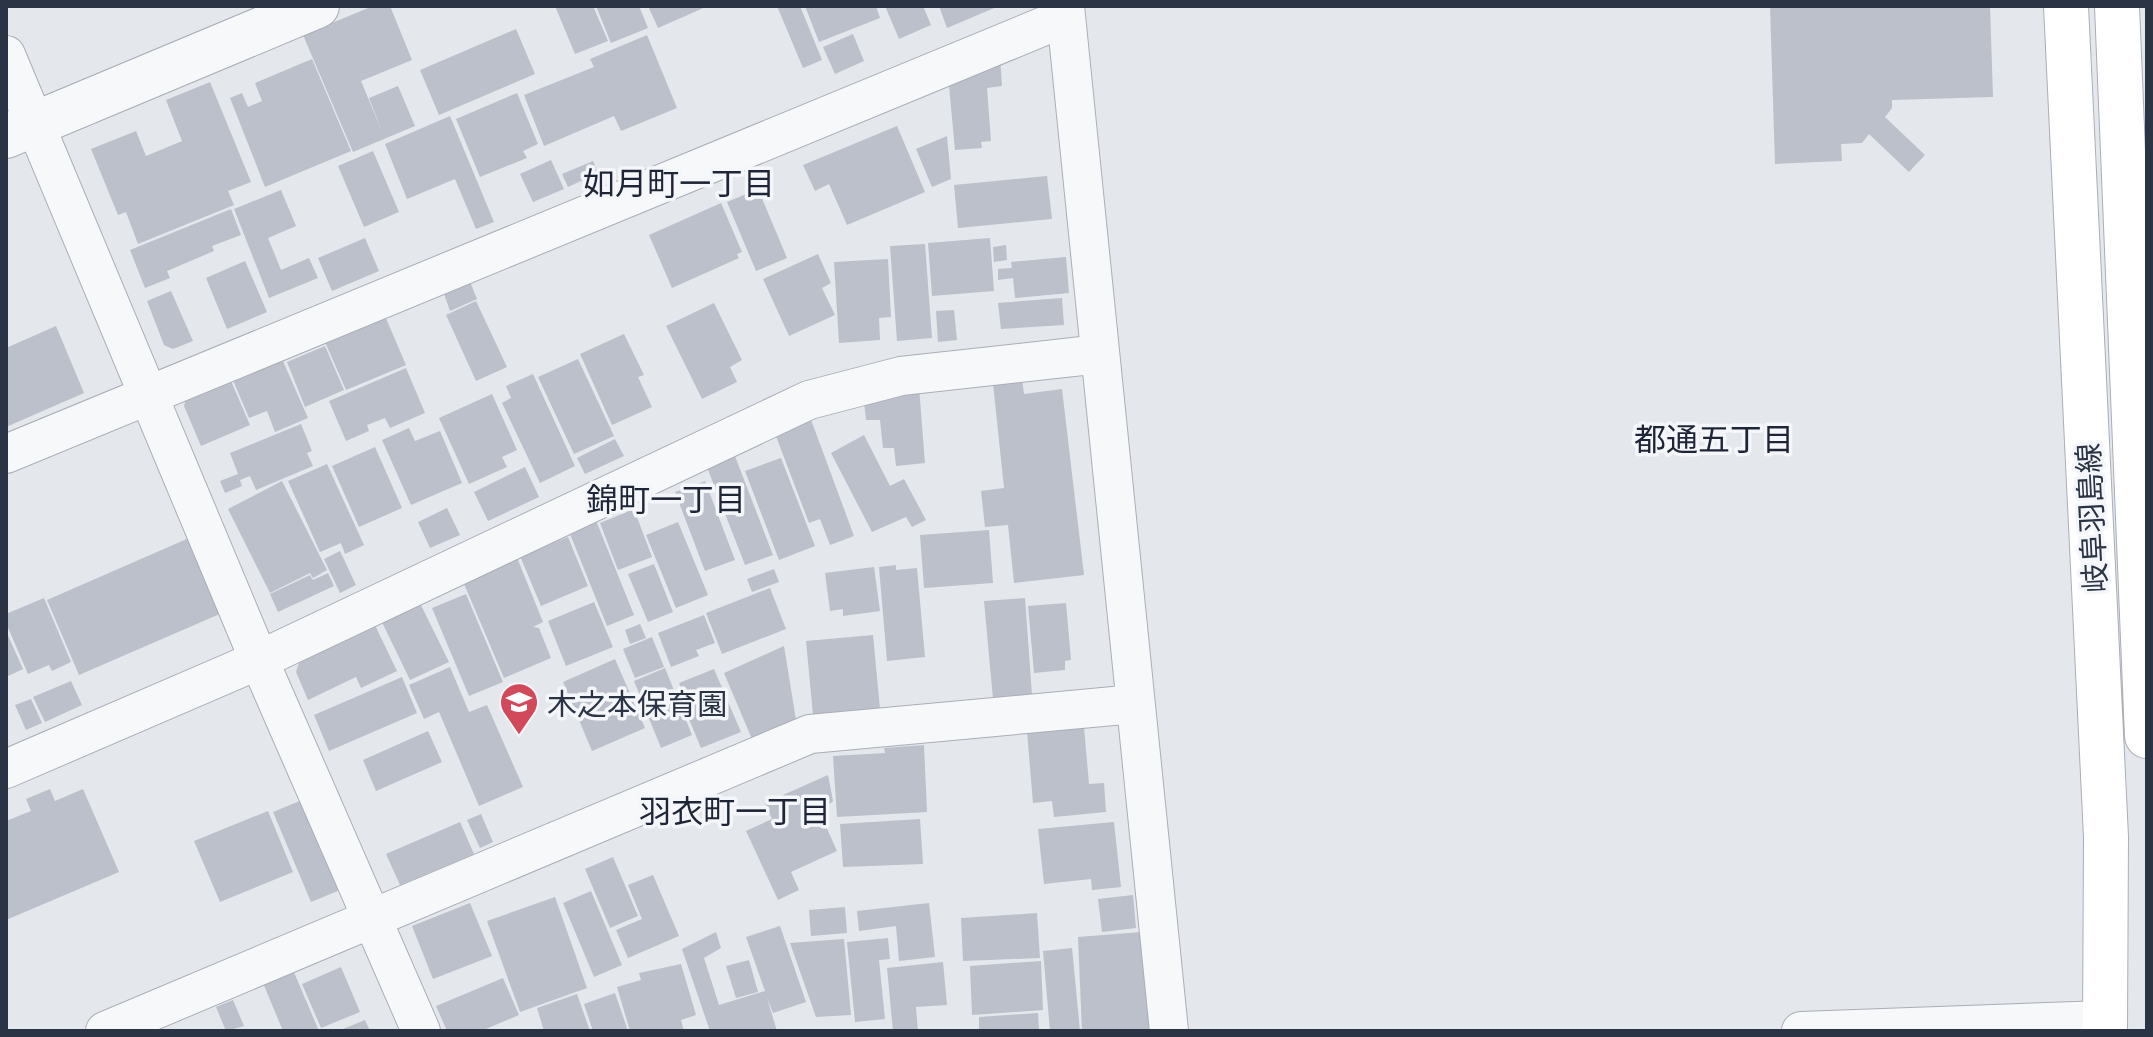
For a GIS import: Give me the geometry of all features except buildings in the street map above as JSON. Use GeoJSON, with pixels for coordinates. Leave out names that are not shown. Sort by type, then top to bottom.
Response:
{"type":"FeatureCollection","features":[{"type":"Feature","properties":{"kind":"main road","name":"岐阜羽島線"},"geometry":{"type":"LineString","coordinates":[[2066,6],[2106,837],[2104,1025]]}},
{"type":"Feature","properties":{"kind":"main road","name":"岐阜羽島線"},"geometry":{"type":"LineString","coordinates":[[2117,6],[2147,736]]}},
{"type":"Feature","properties":{"kind":"street"},"geometry":{"type":"LineString","coordinates":[[21,130],[317,6]]}},
{"type":"Feature","properties":{"kind":"street"},"geometry":{"type":"LineString","coordinates":[[6,454],[1065,11],[1169,1031]]}},
{"type":"Feature","properties":{"kind":"street"},"geometry":{"type":"LineString","coordinates":[[6,55],[21,130],[149,396],[259,660],[421,1031]]}},
{"type":"Feature","properties":{"kind":"street"},"geometry":{"type":"LineString","coordinates":[[6,769],[259,660],[809,400],[901,376],[1100,354]]}},
{"type":"Feature","properties":{"kind":"street"},"geometry":{"type":"LineString","coordinates":[[105,1031],[810,734],[1135,704]]}},
{"type":"Feature","properties":{"kind":"street"},"geometry":{"type":"LineString","coordinates":[[1801,1031],[2104,1025]]}},
{"type":"Feature","properties":{"kind":"place","name":"木之本保育園"},"geometry":{"type":"Point","coordinates":[519,736]}},
{"type":"Feature","properties":{"kind":"district","name":"如月町一丁目"},"geometry":{"type":"Point","coordinates":[679,182]}},
{"type":"Feature","properties":{"kind":"district","name":"都通五丁目"},"geometry":{"type":"Point","coordinates":[1714,438]}},
{"type":"Feature","properties":{"kind":"district","name":"錦町一丁目"},"geometry":{"type":"Point","coordinates":[666,498]}},
{"type":"Feature","properties":{"kind":"district","name":"羽衣町一丁目"},"geometry":{"type":"Point","coordinates":[735,810]}}]}
